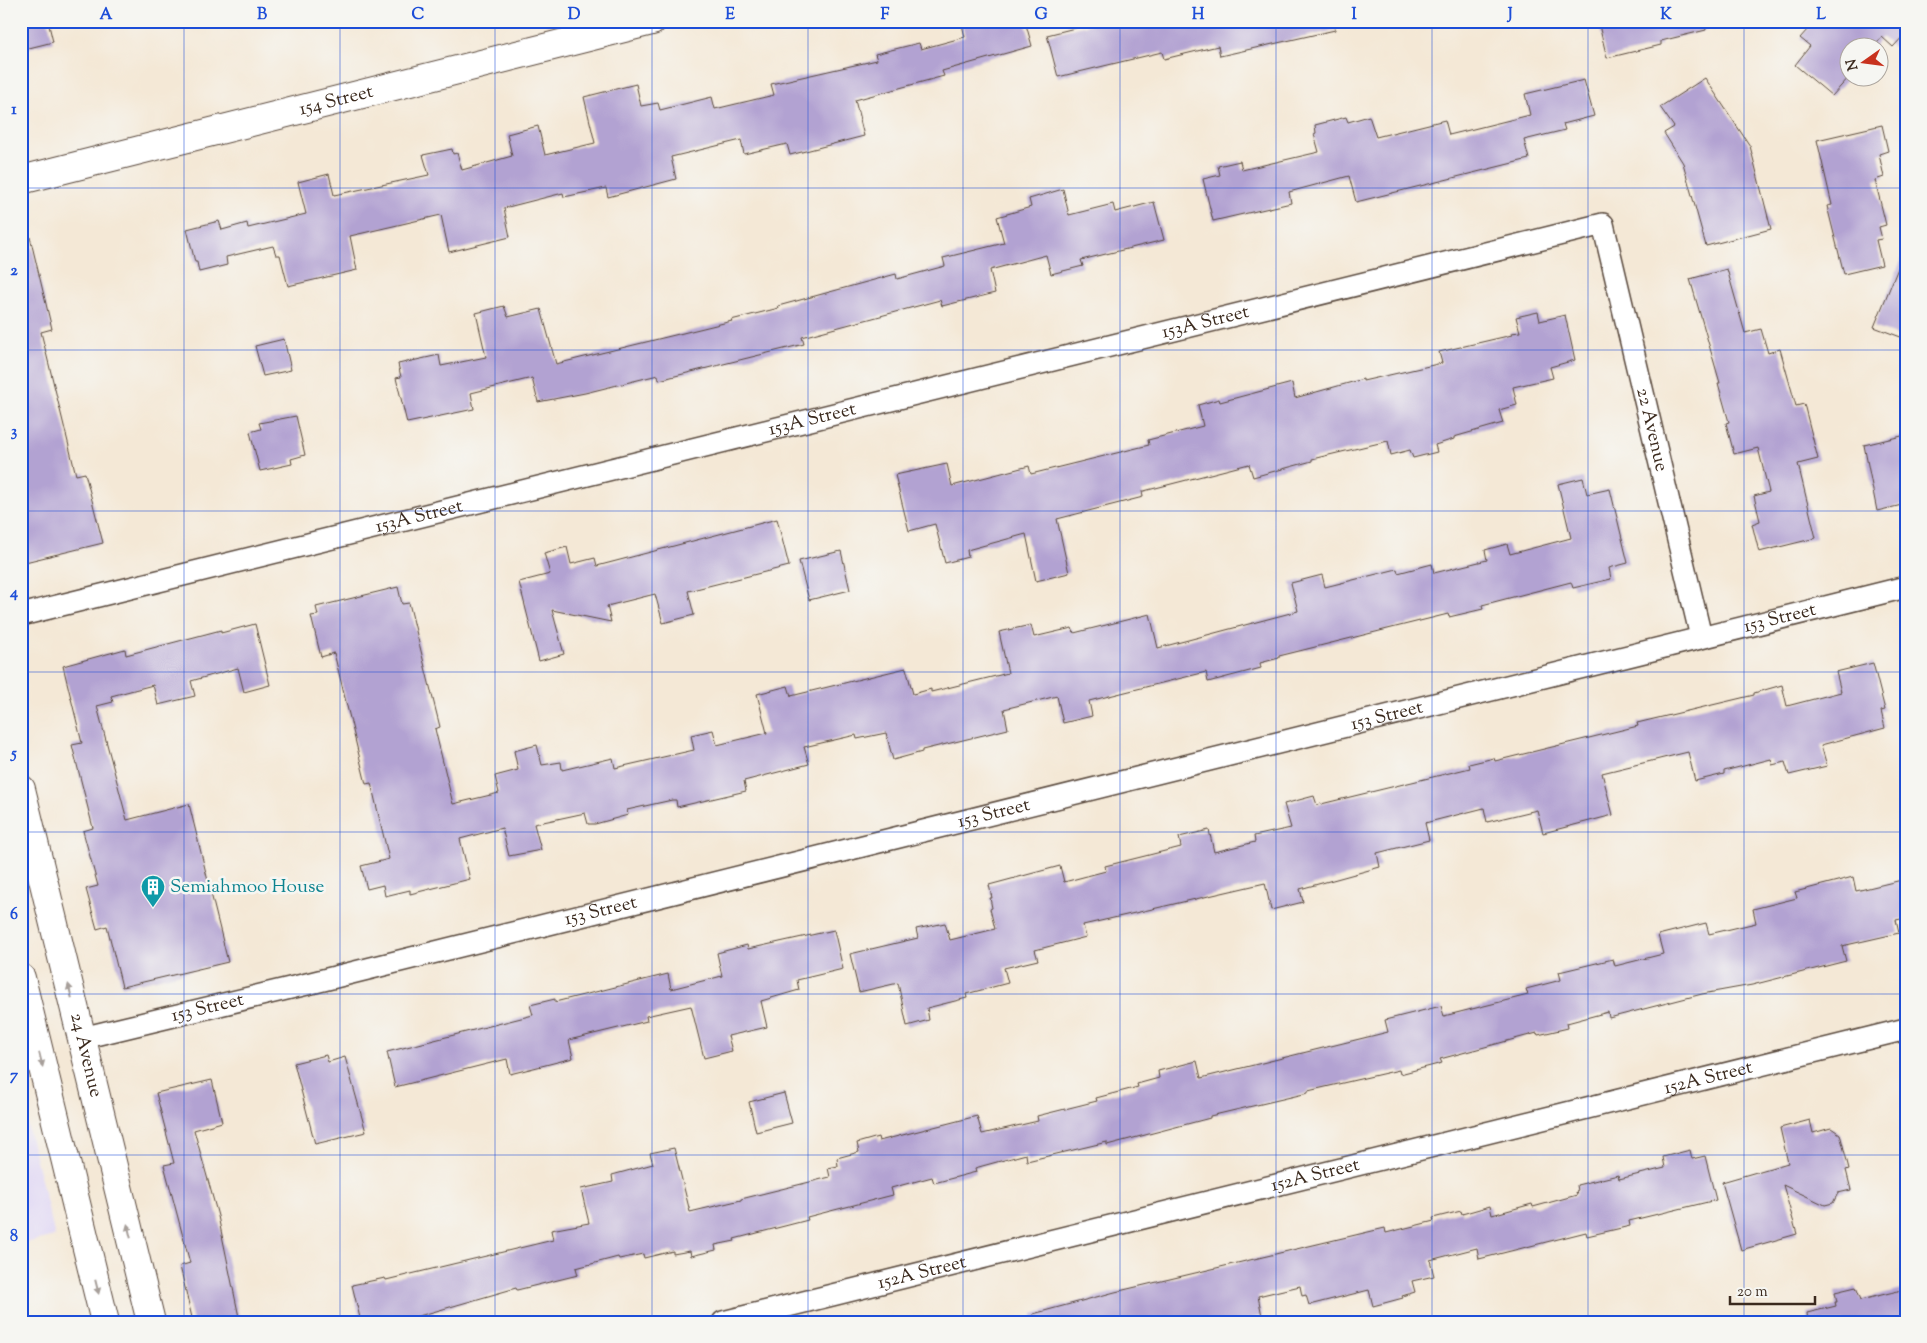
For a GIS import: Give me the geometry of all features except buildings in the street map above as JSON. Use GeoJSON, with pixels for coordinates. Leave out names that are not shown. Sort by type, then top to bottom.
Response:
{"type":"FeatureCollection","features":[{"type":"Feature","properties":{"kind":"main road","name":"154 Street"},"geometry":{"type":"LineString","coordinates":[[21,180],[652,21]]}},
{"type":"Feature","properties":{"kind":"main road","name":"24 Avenue"},"geometry":{"type":"LineString","coordinates":[[21,789],[151,1322]]}},
{"type":"Feature","properties":{"kind":"main road"},"geometry":{"type":"LineString","coordinates":[[21,862],[55,928]]}},
{"type":"Feature","properties":{"kind":"main road"},"geometry":{"type":"LineString","coordinates":[[21,978],[105,1322]]}},
{"type":"Feature","properties":{"kind":"street","name":"153A Street"},"geometry":{"type":"LineString","coordinates":[[21,615],[1603,224]]}},
{"type":"Feature","properties":{"kind":"street","name":"22 Avenue"},"geometry":{"type":"LineString","coordinates":[[1603,224],[1702,637]]}},
{"type":"Feature","properties":{"kind":"street","name":"153 Street"},"geometry":{"type":"LineString","coordinates":[[82,1038],[307,984],[1906,587]]}},
{"type":"Feature","properties":{"kind":"street","name":"152A Street"},"geometry":{"type":"LineString","coordinates":[[724,1322],[1906,1029]]}},
{"type":"Feature","properties":{"kind":"shaded area"},"geometry":{"type":"Polygon","coordinates":[[[21,1100],[55,1236],[21,1244],[21,1100]]]}},
{"type":"Feature","properties":{"kind":"place","name":"Semiahmoo House"},"geometry":{"type":"Point","coordinates":[153,908]}}]}
